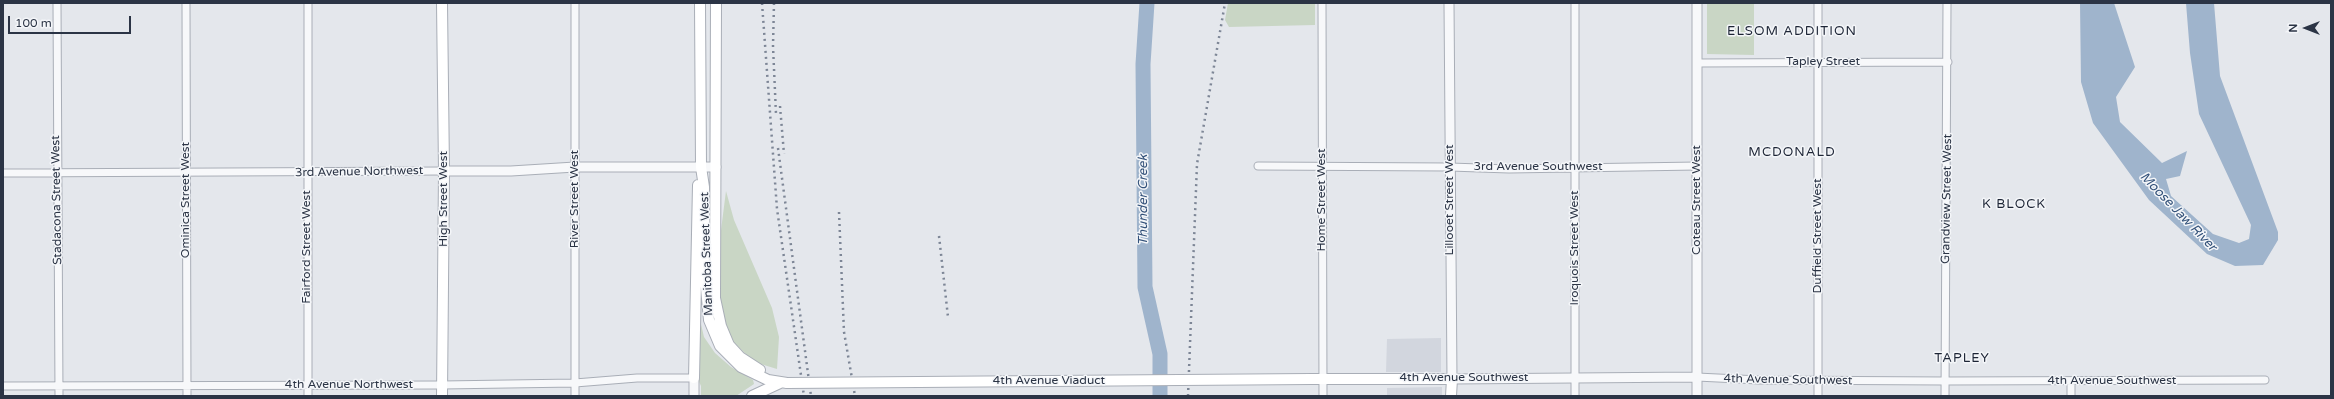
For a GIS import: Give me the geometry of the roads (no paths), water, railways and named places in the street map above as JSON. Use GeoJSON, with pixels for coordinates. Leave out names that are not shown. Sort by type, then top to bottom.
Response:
{"type":"FeatureCollection","features":[{"type":"Feature","properties":{"kind":"main road","name":"High Street West"},"geometry":{"type":"LineString","coordinates":[[442,3],[444,171],[442,396]]}},
{"type":"Feature","properties":{"kind":"main road","name":"Manitoba Street West"},"geometry":{"type":"LineString","coordinates":[[700,3],[701,167],[704,187],[705,277],[709,320],[713,333],[726,354],[741,367],[758,377],[783,383]]}},
{"type":"Feature","properties":{"kind":"main road","name":"Manitoba Street West"},"geometry":{"type":"LineString","coordinates":[[716,3],[714,285],[721,326],[729,345],[740,357],[783,383]]}},
{"type":"Feature","properties":{"kind":"main road"},"geometry":{"type":"LineString","coordinates":[[694,378],[698,187],[701,167]]}},
{"type":"Feature","properties":{"kind":"main road","name":"4th Avenue Southwest"},"geometry":{"type":"LineString","coordinates":[[1311,379],[1452,379]]}},
{"type":"Feature","properties":{"kind":"main road","name":"4th Avenue Viaduct"},"geometry":{"type":"LineString","coordinates":[[783,383],[1311,379]]}},
{"type":"Feature","properties":{"kind":"main road","name":"Lillooet Street West"},"geometry":{"type":"LineString","coordinates":[[1451,396],[1452,379]]}},
{"type":"Feature","properties":{"kind":"main road"},"geometry":{"type":"LineString","coordinates":[[752,396],[783,383]]}},
{"type":"Feature","properties":{"kind":"street","name":"Stadacona Street West"},"geometry":{"type":"LineString","coordinates":[[57,3],[56,173],[59,396]]}},
{"type":"Feature","properties":{"kind":"street","name":"Ominica Street West"},"geometry":{"type":"LineString","coordinates":[[186,3],[185,171],[187,396]]}},
{"type":"Feature","properties":{"kind":"street","name":"Fairford Street West"},"geometry":{"type":"LineString","coordinates":[[308,3],[308,396]]}},
{"type":"Feature","properties":{"kind":"street","name":"River Street West"},"geometry":{"type":"LineString","coordinates":[[575,3],[575,396]]}},
{"type":"Feature","properties":{"kind":"street","name":"Home Street West"},"geometry":{"type":"LineString","coordinates":[[1322,3],[1323,396]]}},
{"type":"Feature","properties":{"kind":"street","name":"Lillooet Street West"},"geometry":{"type":"LineString","coordinates":[[1449,3],[1452,379]]}},
{"type":"Feature","properties":{"kind":"street","name":"Iroquois Street West"},"geometry":{"type":"LineString","coordinates":[[1574,396],[1575,3]]}},
{"type":"Feature","properties":{"kind":"street","name":"Coteau Street West"},"geometry":{"type":"LineString","coordinates":[[1697,3],[1697,396]]}},
{"type":"Feature","properties":{"kind":"street","name":"Duffield Street West"},"geometry":{"type":"LineString","coordinates":[[1818,3],[1818,396]]}},
{"type":"Feature","properties":{"kind":"street","name":"Grandview Street West"},"geometry":{"type":"LineString","coordinates":[[1945,396],[1948,62],[1947,3]]}},
{"type":"Feature","properties":{"kind":"street","name":"Tapley Street"},"geometry":{"type":"LineString","coordinates":[[1697,63],[1948,62]]}},
{"type":"Feature","properties":{"kind":"street","name":"3rd Avenue Southwest"},"geometry":{"type":"LineString","coordinates":[[1258,166],[1450,167],[1509,169],[1575,166],[1697,166]]}},
{"type":"Feature","properties":{"kind":"street","name":"3rd Avenue Northwest"},"geometry":{"type":"LineString","coordinates":[[3,173],[185,171],[511,171],[575,167],[716,167]]}},
{"type":"Feature","properties":{"kind":"street","name":"4th Avenue Southwest"},"geometry":{"type":"LineString","coordinates":[[1452,379],[1697,377],[1818,381],[1945,382],[2011,380],[2265,380]]}},
{"type":"Feature","properties":{"kind":"street","name":"4th Avenue Northwest"},"geometry":{"type":"LineString","coordinates":[[3,386],[59,384],[442,385],[575,383],[637,378],[694,378]]}},
{"type":"Feature","properties":{"kind":"street"},"geometry":{"type":"LineString","coordinates":[[694,378],[694,396]]}},
{"type":"Feature","properties":{"kind":"street"},"geometry":{"type":"LineString","coordinates":[[2071,381],[2071,396]]}},
{"type":"Feature","properties":{"kind":"water","name":"Moose Jaw River"},"geometry":{"type":"Polygon","coordinates":[[[2080,3],[2114,3],[2135,67],[2116,97],[2120,122],[2162,163],[2187,151],[2180,176],[2166,179],[2171,196],[2213,234],[2239,243],[2249,239],[2251,225],[2199,114],[2190,53],[2186,3],[2214,3],[2220,76],[2278,232],[2278,240],[2263,265],[2235,266],[2207,254],[2149,200],[2093,123],[2081,82],[2080,3]]]}},
{"type":"Feature","properties":{"kind":"waterway","name":"Thunder Creek"},"geometry":{"type":"LineString","coordinates":[[1147,3],[1143,64],[1145,287],[1160,354],[1160,396]]}},
{"type":"Feature","properties":{"kind":"railway"},"geometry":{"type":"LineString","coordinates":[[762,3],[777,209],[804,396]]}},
{"type":"Feature","properties":{"kind":"railway"},"geometry":{"type":"LineString","coordinates":[[774,3],[773,46],[776,114]]}},
{"type":"Feature","properties":{"kind":"railway"},"geometry":{"type":"LineString","coordinates":[[1188,396],[1197,164],[1225,3]]}},
{"type":"Feature","properties":{"kind":"railway"},"geometry":{"type":"LineString","coordinates":[[780,106],[784,154]]}},
{"type":"Feature","properties":{"kind":"railway"},"geometry":{"type":"LineString","coordinates":[[778,148],[811,396]]}},
{"type":"Feature","properties":{"kind":"railway"},"geometry":{"type":"LineString","coordinates":[[839,212],[844,332],[855,396]]}},
{"type":"Feature","properties":{"kind":"railway"},"geometry":{"type":"LineString","coordinates":[[939,236],[948,317]]}},
{"type":"Feature","properties":{"kind":"district","name":"ELSOM ADDITION"},"geometry":{"type":"Point","coordinates":[1792,32]}},
{"type":"Feature","properties":{"kind":"district","name":"MCDONALD"},"geometry":{"type":"Point","coordinates":[1792,153]}},
{"type":"Feature","properties":{"kind":"district","name":"K BLOCK"},"geometry":{"type":"Point","coordinates":[2014,205]}},
{"type":"Feature","properties":{"kind":"district","name":"TAPLEY"},"geometry":{"type":"Point","coordinates":[1962,359]}}]}
